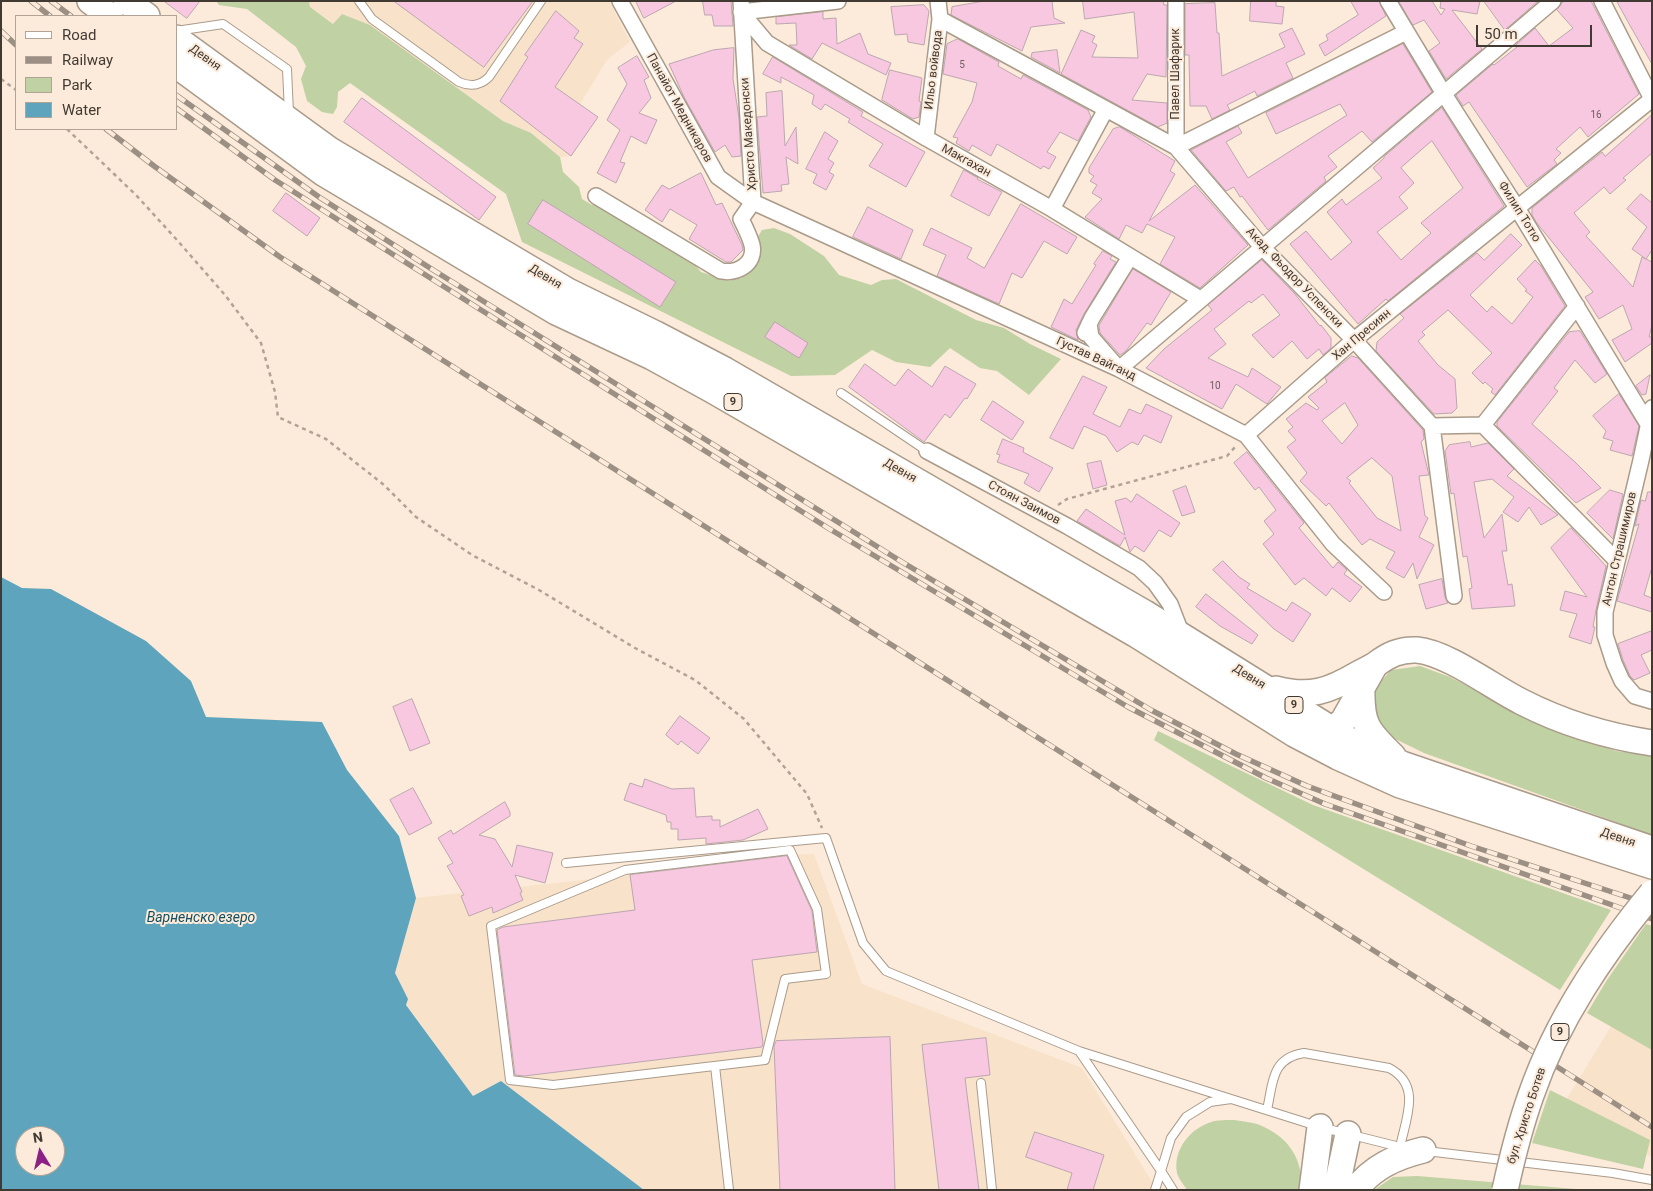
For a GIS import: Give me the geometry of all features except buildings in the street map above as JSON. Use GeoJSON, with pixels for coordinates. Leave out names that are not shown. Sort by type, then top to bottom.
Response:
{"type":"FeatureCollection","features":[{"type":"Feature","properties":{"kind":"highway"},"geometry":{"type":"LineString","coordinates":[[90,1],[109,15]]}},
{"type":"Feature","properties":{"kind":"highway"},"geometry":{"type":"LineString","coordinates":[[126,1],[146,15]]}},
{"type":"Feature","properties":{"kind":"highway","name":"Девня"},"geometry":{"type":"LineString","coordinates":[[178,39],[330,150],[568,291],[725,370],[1145,613],[1328,729],[1362,747],[1402,764],[1652,848]]}},
{"type":"Feature","properties":{"kind":"highway","name":"Девня"},"geometry":{"type":"LineString","coordinates":[[178,66],[323,174],[556,312],[652,357],[712,390],[1134,634],[1294,734],[1338,757],[1400,785],[1652,866]]}},
{"type":"Feature","properties":{"kind":"highway"},"geometry":{"type":"LineString","coordinates":[[1294,734],[1328,729],[1343,721],[1356,683],[1386,657],[1407,650],[1434,653],[1508,695],[1555,718],[1607,734],[1652,744]]}},
{"type":"Feature","properties":{"kind":"highway"},"geometry":{"type":"LineString","coordinates":[[1261,685],[1295,694],[1310,694],[1356,683]]}},
{"type":"Feature","properties":{"kind":"highway"},"geometry":{"type":"LineString","coordinates":[[1356,683],[1367,728],[1402,764]]}},
{"type":"Feature","properties":{"kind":"highway"},"geometry":{"type":"LineString","coordinates":[[1328,729],[1329,743],[1338,757]]}},
{"type":"Feature","properties":{"kind":"highway","name":"бул. Христо Ботев"},"geometry":{"type":"LineString","coordinates":[[1505,1190],[1514,1148],[1532,1093],[1547,1057],[1576,999],[1590,977],[1624,927],[1652,893]]}},
{"type":"Feature","properties":{"kind":"highway"},"geometry":{"type":"LineString","coordinates":[[1312,1190],[1320,1127]]}},
{"type":"Feature","properties":{"kind":"highway"},"geometry":{"type":"LineString","coordinates":[[1336,1190],[1348,1134]]}},
{"type":"Feature","properties":{"kind":"highway"},"geometry":{"type":"LineString","coordinates":[[1355,1190],[1379,1167],[1412,1149]]}},
{"type":"Feature","properties":{"kind":"street","name":"Панайот Медникаров"},"geometry":{"type":"LineString","coordinates":[[620,1],[718,177],[753,202]]}},
{"type":"Feature","properties":{"kind":"street"},"geometry":{"type":"LineString","coordinates":[[741,7],[838,1]]}},
{"type":"Feature","properties":{"kind":"street","name":"Ильо войвода"},"geometry":{"type":"LineString","coordinates":[[926,138],[940,19],[938,1]]}},
{"type":"Feature","properties":{"kind":"street","name":"Павел Шафарик"},"geometry":{"type":"LineString","coordinates":[[1176,1],[1176,147]]}},
{"type":"Feature","properties":{"kind":"street","name":"Филип Тотю"},"geometry":{"type":"LineString","coordinates":[[1388,1],[1444,94],[1517,208],[1648,424]]}},
{"type":"Feature","properties":{"kind":"street"},"geometry":{"type":"LineString","coordinates":[[1089,324],[1088,330],[1091,337],[1119,369],[1553,1]]}},
{"type":"Feature","properties":{"kind":"street"},"geometry":{"type":"LineString","coordinates":[[1602,1],[1652,99]]}},
{"type":"Feature","properties":{"kind":"street","name":"Христо Македонски"},"geometry":{"type":"LineString","coordinates":[[596,196],[714,268],[729,273],[743,268],[751,257],[751,243],[741,219],[753,202],[741,7]]}},
{"type":"Feature","properties":{"kind":"street","name":"Макгахан"},"geometry":{"type":"LineString","coordinates":[[741,7],[767,43],[926,138],[1052,209],[1200,300]]}},
{"type":"Feature","properties":{"kind":"street","name":"Акад. Фьодор Успенски"},"geometry":{"type":"LineString","coordinates":[[940,19],[1176,147],[1263,248],[1354,340],[1432,426]]}},
{"type":"Feature","properties":{"kind":"street"},"geometry":{"type":"LineString","coordinates":[[1176,147],[1406,32]]}},
{"type":"Feature","properties":{"kind":"street","name":"Хан Пресиян"},"geometry":{"type":"LineString","coordinates":[[1246,435],[1354,340],[1652,99]]}},
{"type":"Feature","properties":{"kind":"street"},"geometry":{"type":"LineString","coordinates":[[1052,209],[1106,109]]}},
{"type":"Feature","properties":{"kind":"street","name":"Густав Вайганд"},"geometry":{"type":"LineString","coordinates":[[753,202],[1119,369],[1246,435],[1333,544],[1384,592]]}},
{"type":"Feature","properties":{"kind":"street"},"geometry":{"type":"LineString","coordinates":[[1077,350],[1089,324],[1130,257]]}},
{"type":"Feature","properties":{"kind":"street"},"geometry":{"type":"LineString","coordinates":[[1483,425],[1577,306]]}},
{"type":"Feature","properties":{"kind":"street","name":"Антон Страшимиров"},"geometry":{"type":"LineString","coordinates":[[1652,408],[1648,424],[1646,460],[1617,561],[1605,612],[1605,635],[1622,681],[1635,696],[1652,701]]}},
{"type":"Feature","properties":{"kind":"street"},"geometry":{"type":"LineString","coordinates":[[1454,596],[1432,426],[1483,425],[1617,561]]}},
{"type":"Feature","properties":{"kind":"street","name":"Стоян Заимов"},"geometry":{"type":"LineString","coordinates":[[927,451],[1139,568],[1155,583],[1170,604],[1182,636]]}},
{"type":"Feature","properties":{"kind":"lane"},"geometry":{"type":"LineString","coordinates":[[359,1],[372,19],[459,82],[472,86],[485,81],[489,77],[541,1]]}},
{"type":"Feature","properties":{"kind":"lane"},"geometry":{"type":"LineString","coordinates":[[178,30],[224,24],[287,69],[290,120]]}},
{"type":"Feature","properties":{"kind":"lane","name":"Стоян Заимов"},"geometry":{"type":"LineString","coordinates":[[841,393],[927,451]]}},
{"type":"Feature","properties":{"kind":"lane"},"geometry":{"type":"LineString","coordinates":[[566,863],[826,838],[863,944],[886,971],[1079,1051],[1320,1127],[1412,1149],[1652,1180]]}},
{"type":"Feature","properties":{"kind":"lane"},"geometry":{"type":"LineString","coordinates":[[790,850],[817,909],[826,974],[785,979],[765,1060],[715,1066],[553,1085],[510,1080],[491,926],[625,870],[790,850]]}},
{"type":"Feature","properties":{"kind":"lane"},"geometry":{"type":"LineString","coordinates":[[1079,1051],[1162,1171],[1173,1190]]}},
{"type":"Feature","properties":{"kind":"lane"},"geometry":{"type":"LineString","coordinates":[[1267,1110],[1274,1074],[1286,1058],[1295,1054],[1304,1053],[1389,1068],[1397,1072],[1404,1079],[1408,1087],[1412,1149]]}},
{"type":"Feature","properties":{"kind":"lane"},"geometry":{"type":"LineString","coordinates":[[715,1066],[729,1190]]}},
{"type":"Feature","properties":{"kind":"lane"},"geometry":{"type":"LineString","coordinates":[[981,1083],[992,1190]]}},
{"type":"Feature","properties":{"kind":"lane"},"geometry":{"type":"LineString","coordinates":[[1155,1190],[1171,1138],[1186,1116],[1210,1102],[1233,1099]]}},
{"type":"Feature","properties":{"kind":"path"},"geometry":{"type":"LineString","coordinates":[[1,79],[15,89]]}},
{"type":"Feature","properties":{"kind":"path"},"geometry":{"type":"LineString","coordinates":[[68,130],[136,195],[225,295],[260,343],[275,392],[278,417],[326,439],[384,485],[416,517],[472,554],[539,590],[635,648],[694,680],[744,719],[807,794],[826,838]]}},
{"type":"Feature","properties":{"kind":"path"},"geometry":{"type":"LineString","coordinates":[[1044,514],[1067,499],[1227,456],[1246,435]]}},
{"type":"Feature","properties":{"kind":"shaded area"},"geometry":{"type":"Polygon","coordinates":[[[309,1],[609,1],[630,42],[607,60],[580,104],[598,117],[571,156],[560,157],[531,133],[504,121],[370,25],[342,14],[334,24],[310,7],[309,1]]]}},
{"type":"Feature","properties":{"kind":"shaded area"},"geometry":{"type":"Polygon","coordinates":[[[814,854],[862,984],[1082,1068],[1157,1190],[644,1190],[501,1081],[473,1096],[406,1004],[395,974],[416,898],[630,875],[787,855],[814,854]]]}},
{"type":"Feature","properties":{"kind":"shaded area"},"geometry":{"type":"Polygon","coordinates":[[[1652,959],[1652,1157],[1560,1110],[1652,959]]]}},
{"type":"Feature","properties":{"kind":"green space"},"geometry":{"type":"Polygon","coordinates":[[[216,1],[309,1],[310,7],[333,24],[342,14],[370,25],[503,121],[531,133],[560,157],[563,172],[579,187],[582,199],[592,205],[603,203],[690,259],[701,272],[729,281],[742,278],[758,259],[756,240],[762,230],[774,228],[790,234],[824,256],[839,275],[871,285],[882,280],[896,279],[976,320],[1004,328],[1030,344],[1061,359],[1029,395],[997,371],[980,368],[950,348],[930,367],[896,362],[872,350],[835,375],[791,376],[522,242],[506,194],[350,83],[338,92],[337,107],[333,114],[322,112],[307,101],[301,79],[306,66],[296,47],[247,9],[219,5],[216,1]]]}},
{"type":"Feature","properties":{"kind":"green space"},"geometry":{"type":"Polygon","coordinates":[[[1420,666],[1450,677],[1543,725],[1616,751],[1652,755],[1652,835],[1424,753],[1383,733],[1372,710],[1376,687],[1391,670],[1420,666]]]}},
{"type":"Feature","properties":{"kind":"green space"},"geometry":{"type":"Polygon","coordinates":[[[1158,731],[1313,805],[1611,910],[1560,990],[1154,740],[1158,731]]]}},
{"type":"Feature","properties":{"kind":"green space"},"geometry":{"type":"Polygon","coordinates":[[[1646,924],[1652,926],[1652,1050],[1587,1013],[1607,980],[1646,924]]]}},
{"type":"Feature","properties":{"kind":"green space"},"geometry":{"type":"Polygon","coordinates":[[[1550,1090],[1650,1140],[1643,1169],[1532,1143],[1550,1090]]]}},
{"type":"Feature","properties":{"kind":"green space"},"geometry":{"type":"Polygon","coordinates":[[[1234,1120],[1257,1124],[1277,1134],[1285,1141],[1300,1168],[1301,1190],[1187,1190],[1177,1173],[1176,1164],[1180,1148],[1190,1135],[1203,1125],[1216,1121],[1234,1120]]]}},
{"type":"Feature","properties":{"kind":"green space"},"geometry":{"type":"Polygon","coordinates":[[[1417,1176],[1588,1190],[1374,1190],[1393,1177],[1417,1176]]]}},
{"type":"Feature","properties":{"kind":"water","name":"Варненско езеро"},"geometry":{"type":"Polygon","coordinates":[[[1,577],[22,588],[51,589],[146,641],[191,681],[206,717],[322,722],[347,770],[399,836],[416,898],[395,973],[408,999],[406,1005],[473,1096],[501,1081],[644,1190],[1,1190],[1,577]]]}},
{"type":"Feature","properties":{"kind":"railway"},"geometry":{"type":"LineString","coordinates":[[31,1],[49,15]]}},
{"type":"Feature","properties":{"kind":"railway"},"geometry":{"type":"LineString","coordinates":[[51,1],[70,15]]}},
{"type":"Feature","properties":{"kind":"railway"},"geometry":{"type":"LineString","coordinates":[[1,31],[15,44]]}},
{"type":"Feature","properties":{"kind":"railway"},"geometry":{"type":"LineString","coordinates":[[178,96],[319,197],[430,268],[902,562],[1151,710],[1236,754],[1307,786],[1471,846],[1652,905]]}},
{"type":"Feature","properties":{"kind":"railway"},"geometry":{"type":"LineString","coordinates":[[178,109],[275,180],[608,390],[828,528],[1128,707],[1266,778],[1325,804],[1652,919]]}},
{"type":"Feature","properties":{"kind":"railway"},"geometry":{"type":"LineString","coordinates":[[107,130],[280,257],[1652,1127]]}}]}
